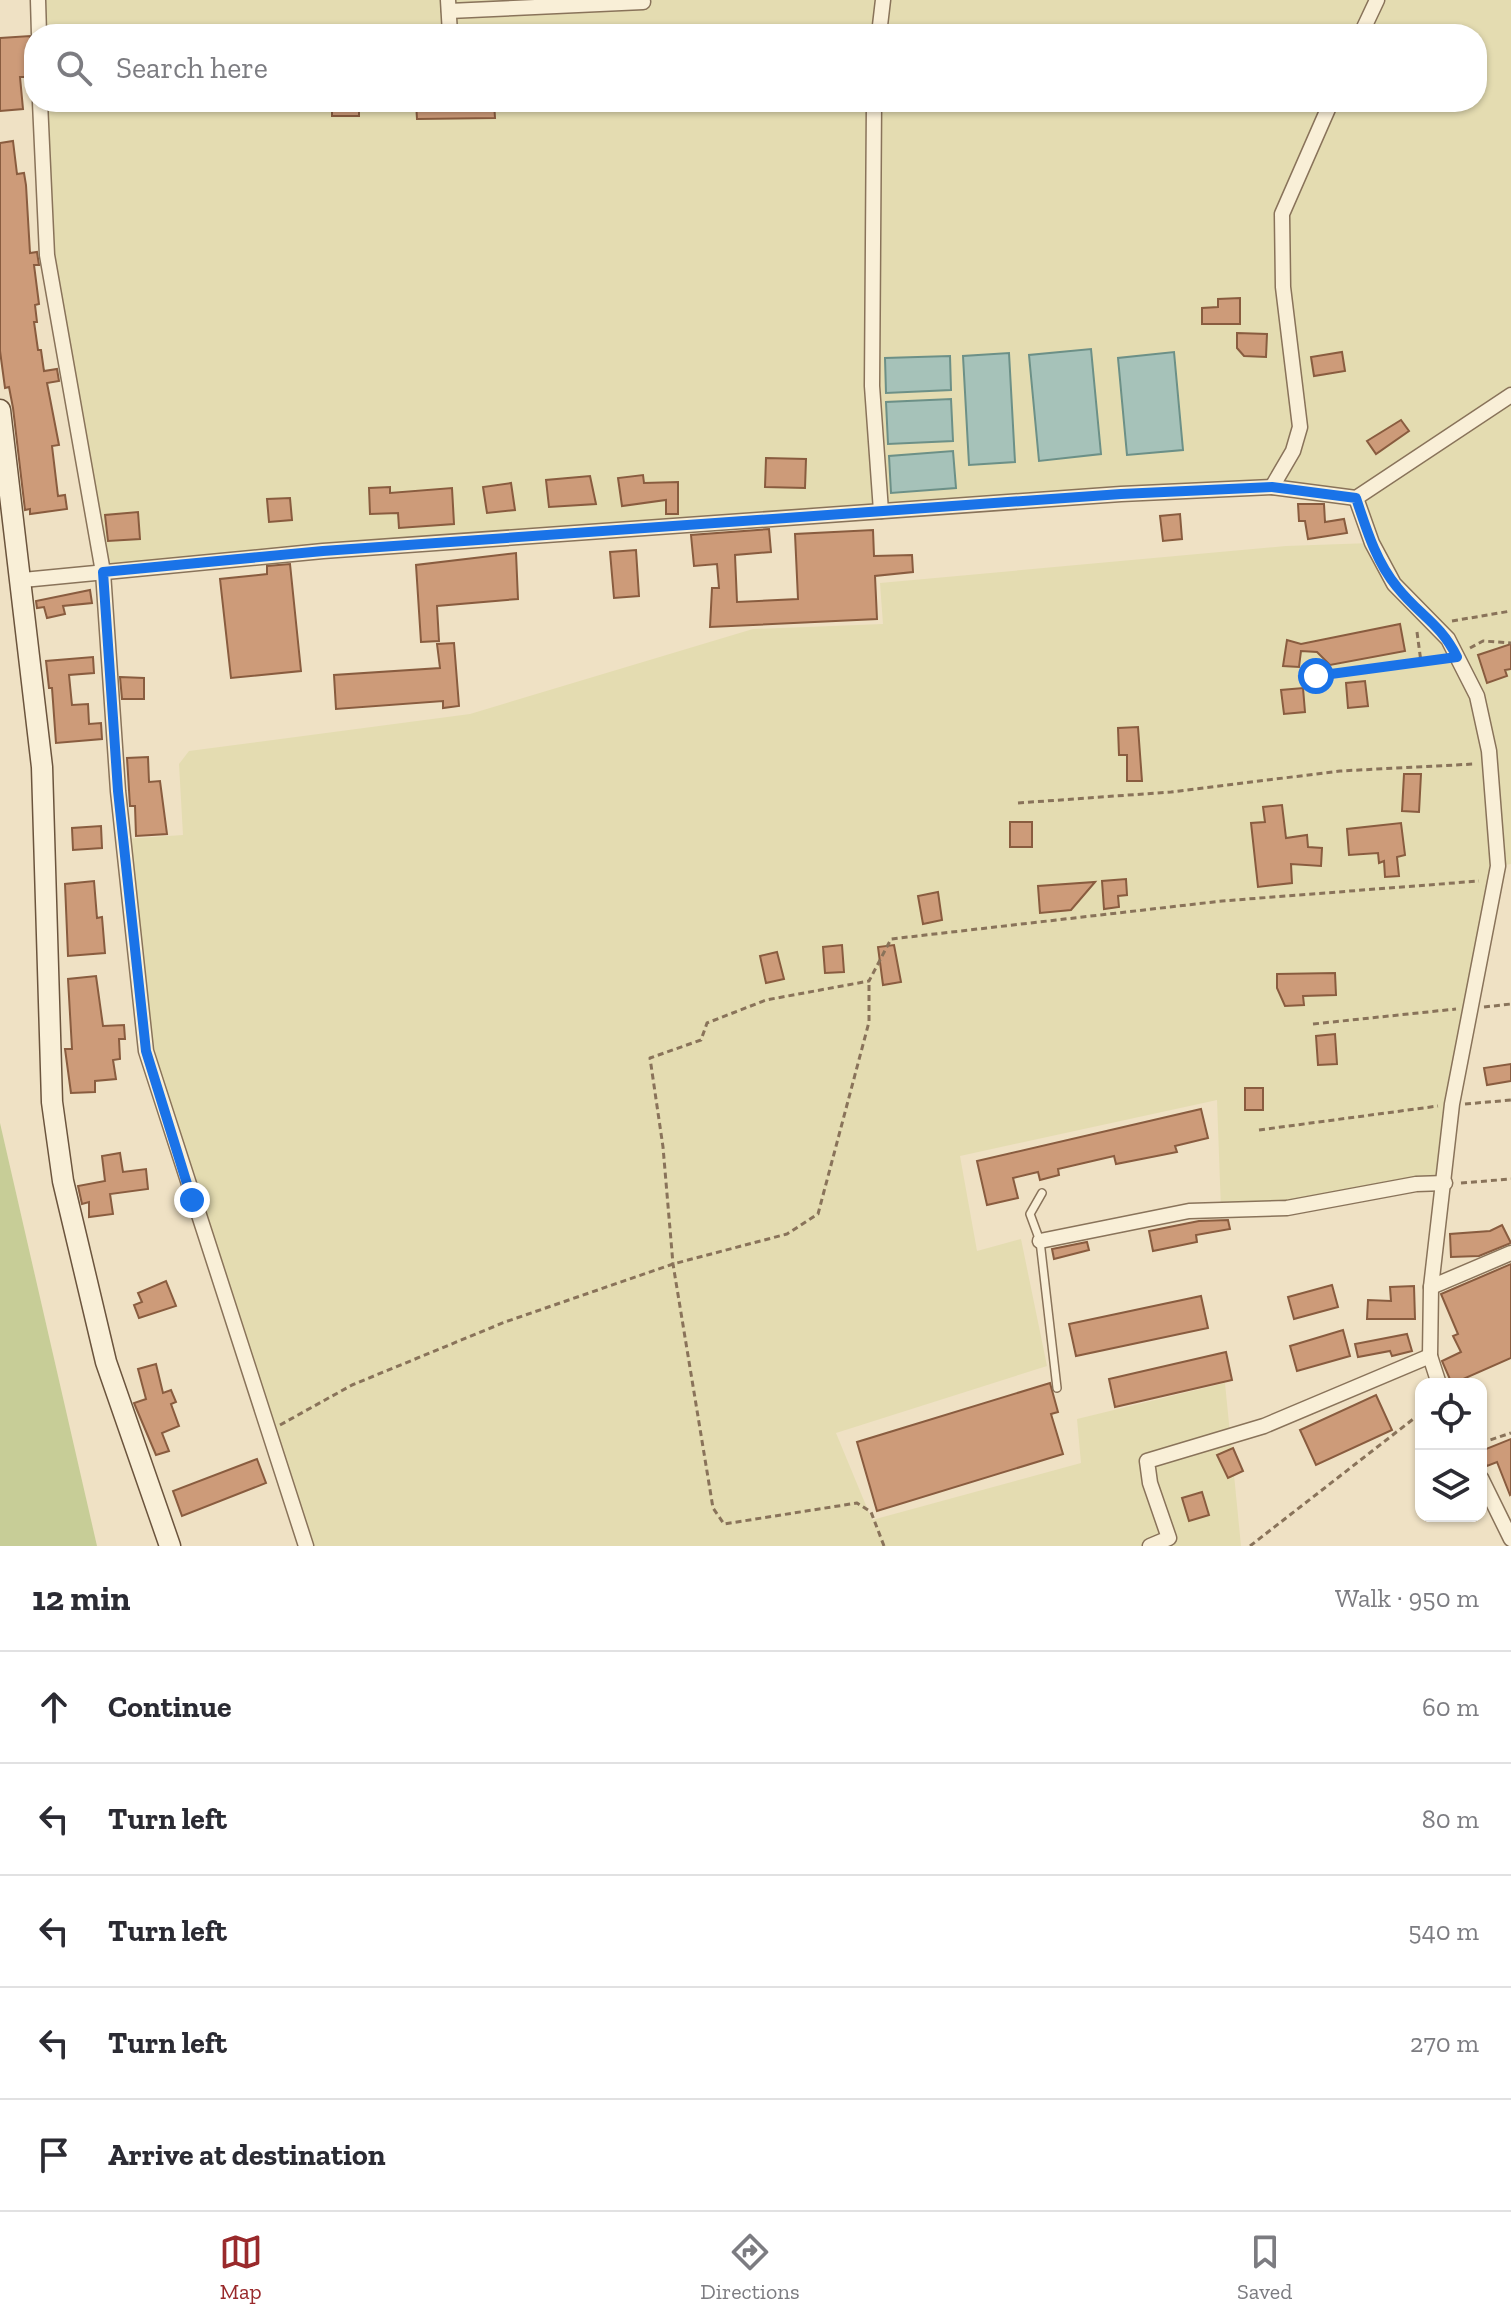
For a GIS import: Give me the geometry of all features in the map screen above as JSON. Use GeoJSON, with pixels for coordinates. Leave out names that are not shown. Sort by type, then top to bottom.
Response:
{"type":"FeatureCollection","features":[{"type":"Feature","properties":{"kind":"main road"},"geometry":{"type":"LineString","coordinates":[[0,410],[23,580],[42,767],[52,1102],[63,1181],[106,1362],[170,1546]]}},
{"type":"Feature","properties":{"kind":"street"},"geometry":{"type":"LineString","coordinates":[[38,0],[39,24]]}},
{"type":"Feature","properties":{"kind":"street"},"geometry":{"type":"LineString","coordinates":[[880,24],[883,0]]}},
{"type":"Feature","properties":{"kind":"street"},"geometry":{"type":"LineString","coordinates":[[1366,24],[1377,0]]}},
{"type":"Feature","properties":{"kind":"street"},"geometry":{"type":"LineString","coordinates":[[449,6],[643,2]]}},
{"type":"Feature","properties":{"kind":"street"},"geometry":{"type":"LineString","coordinates":[[40,112],[47,255],[103,572],[118,791],[146,1051],[306,1546]]}},
{"type":"Feature","properties":{"kind":"street"},"geometry":{"type":"LineString","coordinates":[[874,112],[872,386],[881,511]]}},
{"type":"Feature","properties":{"kind":"street"},"geometry":{"type":"LineString","coordinates":[[1272,487],[1293,451],[1300,427],[1283,287],[1282,214],[1327,112]]}},
{"type":"Feature","properties":{"kind":"street"},"geometry":{"type":"LineString","coordinates":[[23,580],[323,551],[881,511],[1272,487],[1356,498],[1511,395]]}},
{"type":"Feature","properties":{"kind":"street"},"geometry":{"type":"LineString","coordinates":[[1356,498],[1372,543],[1394,584],[1413,606],[1438,625],[1477,696],[1490,763],[1498,866],[1452,1104],[1431,1287],[1430,1356],[1437,1378]]}},
{"type":"Feature","properties":{"kind":"street"},"geometry":{"type":"LineString","coordinates":[[1040,1241],[1189,1211],[1287,1208],[1416,1184],[1445,1183]]}},
{"type":"Feature","properties":{"kind":"street"},"geometry":{"type":"LineString","coordinates":[[1431,1287],[1511,1253]]}},
{"type":"Feature","properties":{"kind":"street"},"geometry":{"type":"LineString","coordinates":[[1150,1546],[1169,1538],[1150,1483],[1147,1461],[1264,1426],[1430,1356]]}},
{"type":"Feature","properties":{"kind":"street"},"geometry":{"type":"LineString","coordinates":[[1487,1490],[1511,1539]]}},
{"type":"Feature","properties":{"kind":"lane"},"geometry":{"type":"LineString","coordinates":[[1042,1193],[1030,1214],[1040,1241],[1057,1388]]}},
{"type":"Feature","properties":{"kind":"path"},"geometry":{"type":"LineString","coordinates":[[1438,625],[1511,611]]}},
{"type":"Feature","properties":{"kind":"path"},"geometry":{"type":"LineString","coordinates":[[1417,632],[1421,662]]}},
{"type":"Feature","properties":{"kind":"path"},"geometry":{"type":"LineString","coordinates":[[1298,677],[1457,657],[1483,641],[1511,643]]}},
{"type":"Feature","properties":{"kind":"path"},"geometry":{"type":"LineString","coordinates":[[1018,803],[1171,792],[1340,771],[1490,763]]}},
{"type":"Feature","properties":{"kind":"path"},"geometry":{"type":"LineString","coordinates":[[267,1431],[352,1385],[505,1322],[673,1264],[787,1234],[818,1214],[869,1022],[869,981],[891,939],[1222,901],[1495,880]]}},
{"type":"Feature","properties":{"kind":"path"},"geometry":{"type":"LineString","coordinates":[[869,981],[766,1000],[707,1023],[701,1040],[650,1058],[663,1147],[673,1264],[713,1508],[724,1524],[857,1503],[871,1512],[884,1546]]}},
{"type":"Feature","properties":{"kind":"path"},"geometry":{"type":"LineString","coordinates":[[1313,1024],[1511,1004]]}},
{"type":"Feature","properties":{"kind":"path"},"geometry":{"type":"LineString","coordinates":[[1259,1130],[1452,1104],[1511,1100]]}},
{"type":"Feature","properties":{"kind":"path"},"geometry":{"type":"LineString","coordinates":[[1445,1183],[1511,1179]]}},
{"type":"Feature","properties":{"kind":"path"},"geometry":{"type":"LineString","coordinates":[[1250,1546],[1415,1418]]}},
{"type":"Feature","properties":{"kind":"path"},"geometry":{"type":"LineString","coordinates":[[1487,1441],[1511,1433]]}},
{"type":"Feature","properties":{"kind":"shaded area"},"geometry":{"type":"Polygon","coordinates":[[[38,0],[1511,0],[1511,864],[1498,866],[1445,1183],[1221,1210],[1217,1100],[960,1156],[977,1251],[1021,1239],[1047,1366],[836,1433],[872,1520],[1081,1463],[1077,1419],[1225,1383],[1241,1546],[306,1546],[159,1096],[124,839],[183,835],[179,764],[189,751],[470,714],[753,629],[883,624],[880,583],[1286,546],[1371,543],[1356,498],[1272,487],[103,572],[47,255],[40,112],[1487,112],[1487,24],[39,24],[38,0]]]}},
{"type":"Feature","properties":{"kind":"green space"},"geometry":{"type":"Polygon","coordinates":[[[0,1123],[97,1546],[0,1546],[0,1123]]]}},
{"type":"Feature","properties":{"kind":"water"},"geometry":{"type":"Polygon","coordinates":[[[1091,349],[1101,454],[1039,461],[1029,355],[1091,349]]]}},
{"type":"Feature","properties":{"kind":"water"},"geometry":{"type":"Polygon","coordinates":[[[1174,352],[1183,450],[1127,455],[1118,358],[1174,352]]]}},
{"type":"Feature","properties":{"kind":"water"},"geometry":{"type":"Polygon","coordinates":[[[1009,353],[1015,462],[969,465],[963,356],[1009,353]]]}},
{"type":"Feature","properties":{"kind":"water"},"geometry":{"type":"Polygon","coordinates":[[[950,356],[951,390],[886,393],[885,358],[950,356]]]}},
{"type":"Feature","properties":{"kind":"water"},"geometry":{"type":"Polygon","coordinates":[[[951,399],[953,441],[888,444],[886,402],[951,399]]]}},
{"type":"Feature","properties":{"kind":"water"},"geometry":{"type":"Polygon","coordinates":[[[953,451],[956,488],[891,493],[889,456],[953,451]]]}},
{"type":"Feature","properties":{"kind":"building"},"geometry":{"type":"Polygon","coordinates":[[[24,36],[24,77],[20,77],[23,109],[0,111],[0,38],[24,36]]]}},
{"type":"Feature","properties":{"kind":"building"},"geometry":{"type":"Polygon","coordinates":[[[332,112],[359,112],[359,116],[332,116],[332,112]]]}},
{"type":"Feature","properties":{"kind":"building"},"geometry":{"type":"Polygon","coordinates":[[[417,112],[495,112],[495,118],[417,119],[417,112]]]}},
{"type":"Feature","properties":{"kind":"building"},"geometry":{"type":"Polygon","coordinates":[[[13,141],[17,174],[24,173],[26,185],[30,253],[37,252],[39,265],[34,265],[39,304],[35,305],[37,322],[34,322],[38,350],[41,350],[44,371],[57,369],[59,381],[47,383],[59,445],[52,446],[58,496],[65,495],[67,509],[30,514],[30,509],[25,510],[13,408],[9,387],[5,388],[0,351],[0,143],[13,141]]]}},
{"type":"Feature","properties":{"kind":"building"},"geometry":{"type":"Polygon","coordinates":[[[1240,298],[1240,324],[1202,324],[1202,308],[1218,307],[1218,299],[1240,298]]]}},
{"type":"Feature","properties":{"kind":"building"},"geometry":{"type":"Polygon","coordinates":[[[1237,333],[1267,334],[1266,357],[1244,356],[1237,348],[1237,333]]]}},
{"type":"Feature","properties":{"kind":"building"},"geometry":{"type":"Polygon","coordinates":[[[1342,352],[1345,371],[1314,376],[1311,357],[1342,352]]]}},
{"type":"Feature","properties":{"kind":"building"},"geometry":{"type":"Polygon","coordinates":[[[1401,420],[1409,431],[1376,454],[1367,441],[1401,420]]]}},
{"type":"Feature","properties":{"kind":"building"},"geometry":{"type":"Polygon","coordinates":[[[766,458],[806,459],[805,488],[765,487],[766,458]]]}},
{"type":"Feature","properties":{"kind":"building"},"geometry":{"type":"Polygon","coordinates":[[[643,475],[644,483],[678,482],[678,514],[666,514],[666,500],[622,506],[618,478],[643,475]]]}},
{"type":"Feature","properties":{"kind":"building"},"geometry":{"type":"Polygon","coordinates":[[[590,476],[596,504],[549,507],[546,480],[590,476]]]}},
{"type":"Feature","properties":{"kind":"building"},"geometry":{"type":"Polygon","coordinates":[[[511,483],[515,510],[487,513],[483,487],[511,483]]]}},
{"type":"Feature","properties":{"kind":"building"},"geometry":{"type":"Polygon","coordinates":[[[390,487],[390,493],[452,488],[454,524],[399,528],[398,513],[370,514],[369,488],[390,487]]]}},
{"type":"Feature","properties":{"kind":"building"},"geometry":{"type":"Polygon","coordinates":[[[290,498],[292,520],[269,522],[267,499],[290,498]]]}},
{"type":"Feature","properties":{"kind":"building"},"geometry":{"type":"Polygon","coordinates":[[[1298,504],[1324,504],[1325,522],[1344,519],[1347,533],[1308,539],[1305,521],[1299,521],[1298,504]]]}},
{"type":"Feature","properties":{"kind":"building"},"geometry":{"type":"Polygon","coordinates":[[[138,512],[140,539],[108,541],[105,515],[138,512]]]}},
{"type":"Feature","properties":{"kind":"building"},"geometry":{"type":"Polygon","coordinates":[[[1180,514],[1182,539],[1163,541],[1160,516],[1180,514]]]}},
{"type":"Feature","properties":{"kind":"building"},"geometry":{"type":"Polygon","coordinates":[[[769,529],[771,552],[735,555],[737,602],[798,599],[795,534],[873,530],[874,556],[912,555],[913,572],[875,576],[877,619],[710,627],[712,588],[719,588],[717,564],[694,566],[691,535],[769,529]]]}},
{"type":"Feature","properties":{"kind":"building"},"geometry":{"type":"Polygon","coordinates":[[[636,550],[639,596],[614,598],[610,552],[636,550]]]}},
{"type":"Feature","properties":{"kind":"building"},"geometry":{"type":"Polygon","coordinates":[[[516,553],[518,599],[437,606],[439,641],[421,642],[416,565],[516,553]]]}},
{"type":"Feature","properties":{"kind":"building"},"geometry":{"type":"Polygon","coordinates":[[[290,564],[301,671],[231,678],[220,579],[267,574],[267,566],[290,564]]]}},
{"type":"Feature","properties":{"kind":"building"},"geometry":{"type":"Polygon","coordinates":[[[90,590],[92,603],[63,606],[65,614],[47,618],[44,607],[37,608],[36,601],[90,590]]]}},
{"type":"Feature","properties":{"kind":"building"},"geometry":{"type":"Polygon","coordinates":[[[1400,624],[1405,651],[1330,665],[1317,652],[1301,651],[1299,667],[1283,666],[1287,640],[1301,644],[1400,624]]]}},
{"type":"Feature","properties":{"kind":"building"},"geometry":{"type":"Polygon","coordinates":[[[454,643],[459,706],[443,708],[443,701],[336,709],[334,675],[440,668],[437,644],[454,643]]]}},
{"type":"Feature","properties":{"kind":"building"},"geometry":{"type":"Polygon","coordinates":[[[1511,644],[1511,669],[1505,670],[1507,676],[1487,683],[1478,655],[1511,644]]]}},
{"type":"Feature","properties":{"kind":"building"},"geometry":{"type":"Polygon","coordinates":[[[93,657],[94,673],[69,675],[72,705],[88,704],[89,724],[101,723],[102,739],[56,743],[52,688],[49,688],[46,661],[93,657]]]}},
{"type":"Feature","properties":{"kind":"building"},"geometry":{"type":"Polygon","coordinates":[[[120,677],[144,678],[144,699],[122,699],[120,677]]]}},
{"type":"Feature","properties":{"kind":"building"},"geometry":{"type":"Polygon","coordinates":[[[1365,681],[1368,706],[1348,708],[1346,683],[1365,681]]]}},
{"type":"Feature","properties":{"kind":"building"},"geometry":{"type":"Polygon","coordinates":[[[1303,688],[1305,712],[1284,714],[1281,690],[1303,688]]]}},
{"type":"Feature","properties":{"kind":"building"},"geometry":{"type":"Polygon","coordinates":[[[1138,727],[1142,781],[1127,781],[1127,755],[1119,755],[1118,728],[1138,727]]]}},
{"type":"Feature","properties":{"kind":"building"},"geometry":{"type":"Polygon","coordinates":[[[148,757],[149,782],[160,781],[167,834],[136,836],[135,806],[130,806],[127,758],[148,757]]]}},
{"type":"Feature","properties":{"kind":"building"},"geometry":{"type":"Polygon","coordinates":[[[1404,774],[1421,774],[1419,812],[1402,811],[1404,774]]]}},
{"type":"Feature","properties":{"kind":"building"},"geometry":{"type":"Polygon","coordinates":[[[1282,805],[1286,838],[1307,835],[1308,847],[1322,848],[1321,866],[1291,864],[1292,883],[1258,887],[1251,823],[1265,822],[1263,807],[1282,805]]]}},
{"type":"Feature","properties":{"kind":"building"},"geometry":{"type":"Polygon","coordinates":[[[1010,822],[1032,822],[1032,847],[1010,847],[1010,822]]]}},
{"type":"Feature","properties":{"kind":"building"},"geometry":{"type":"Polygon","coordinates":[[[1401,823],[1405,855],[1397,857],[1399,876],[1385,877],[1384,861],[1379,863],[1378,853],[1349,855],[1347,829],[1401,823]]]}},
{"type":"Feature","properties":{"kind":"building"},"geometry":{"type":"Polygon","coordinates":[[[101,826],[102,848],[73,850],[72,828],[101,826]]]}},
{"type":"Feature","properties":{"kind":"building"},"geometry":{"type":"Polygon","coordinates":[[[1126,879],[1127,895],[1118,896],[1119,907],[1104,909],[1102,881],[1126,879]]]}},
{"type":"Feature","properties":{"kind":"building"},"geometry":{"type":"Polygon","coordinates":[[[94,881],[97,918],[102,917],[105,953],[68,956],[65,884],[94,881]]]}},
{"type":"Feature","properties":{"kind":"building"},"geometry":{"type":"Polygon","coordinates":[[[1095,882],[1071,910],[1040,913],[1038,886],[1095,882]]]}},
{"type":"Feature","properties":{"kind":"building"},"geometry":{"type":"Polygon","coordinates":[[[938,892],[942,920],[923,924],[918,896],[938,892]]]}},
{"type":"Feature","properties":{"kind":"building"},"geometry":{"type":"Polygon","coordinates":[[[842,945],[844,972],[825,973],[823,947],[842,945]]]}},
{"type":"Feature","properties":{"kind":"building"},"geometry":{"type":"Polygon","coordinates":[[[894,945],[901,982],[883,985],[878,947],[894,945]]]}},
{"type":"Feature","properties":{"kind":"building"},"geometry":{"type":"Polygon","coordinates":[[[777,952],[784,979],[766,983],[760,956],[777,952]]]}},
{"type":"Feature","properties":{"kind":"building"},"geometry":{"type":"Polygon","coordinates":[[[1335,973],[1336,995],[1303,996],[1304,1005],[1285,1006],[1277,988],[1277,974],[1335,973]]]}},
{"type":"Feature","properties":{"kind":"building"},"geometry":{"type":"Polygon","coordinates":[[[96,976],[103,1026],[124,1025],[125,1039],[119,1039],[120,1059],[113,1060],[116,1079],[95,1081],[95,1092],[71,1093],[65,1049],[72,1049],[68,979],[96,976]]]}},
{"type":"Feature","properties":{"kind":"building"},"geometry":{"type":"Polygon","coordinates":[[[1335,1034],[1337,1064],[1318,1065],[1316,1036],[1335,1034]]]}},
{"type":"Feature","properties":{"kind":"building"},"geometry":{"type":"Polygon","coordinates":[[[1511,1064],[1511,1081],[1487,1085],[1484,1068],[1511,1064]]]}},
{"type":"Feature","properties":{"kind":"building"},"geometry":{"type":"Polygon","coordinates":[[[1245,1088],[1263,1088],[1263,1110],[1245,1110],[1245,1088]]]}},
{"type":"Feature","properties":{"kind":"building"},"geometry":{"type":"Polygon","coordinates":[[[1201,1109],[1208,1138],[1175,1146],[1177,1152],[1116,1164],[1114,1156],[1058,1169],[1059,1175],[1040,1180],[1038,1172],[1013,1178],[1018,1198],[987,1205],[977,1161],[1201,1109]]]}},
{"type":"Feature","properties":{"kind":"building"},"geometry":{"type":"Polygon","coordinates":[[[120,1153],[123,1172],[146,1169],[148,1189],[110,1194],[113,1214],[89,1217],[89,1202],[82,1204],[78,1186],[105,1181],[102,1156],[120,1153]]]}},
{"type":"Feature","properties":{"kind":"building"},"geometry":{"type":"Polygon","coordinates":[[[1228,1220],[1230,1229],[1196,1235],[1197,1242],[1153,1251],[1149,1231],[1199,1221],[1228,1220]]]}},
{"type":"Feature","properties":{"kind":"building"},"geometry":{"type":"Polygon","coordinates":[[[1502,1225],[1511,1243],[1479,1256],[1451,1257],[1450,1234],[1490,1231],[1502,1225]]]}},
{"type":"Feature","properties":{"kind":"building"},"geometry":{"type":"Polygon","coordinates":[[[1087,1242],[1089,1250],[1054,1259],[1052,1249],[1087,1242]]]}},
{"type":"Feature","properties":{"kind":"building"},"geometry":{"type":"Polygon","coordinates":[[[1511,1264],[1511,1358],[1466,1378],[1449,1378],[1442,1361],[1461,1352],[1453,1336],[1458,1334],[1441,1294],[1511,1264]]]}},
{"type":"Feature","properties":{"kind":"building"},"geometry":{"type":"Polygon","coordinates":[[[166,1281],[176,1306],[139,1318],[134,1305],[142,1302],[138,1293],[166,1281]]]}},
{"type":"Feature","properties":{"kind":"building"},"geometry":{"type":"Polygon","coordinates":[[[1332,1285],[1338,1307],[1294,1319],[1288,1297],[1332,1285]]]}},
{"type":"Feature","properties":{"kind":"building"},"geometry":{"type":"Polygon","coordinates":[[[1414,1286],[1415,1319],[1367,1319],[1368,1300],[1391,1301],[1390,1287],[1414,1286]]]}},
{"type":"Feature","properties":{"kind":"building"},"geometry":{"type":"Polygon","coordinates":[[[1201,1296],[1208,1328],[1076,1356],[1069,1324],[1201,1296]]]}},
{"type":"Feature","properties":{"kind":"building"},"geometry":{"type":"Polygon","coordinates":[[[1343,1330],[1350,1356],[1297,1371],[1290,1346],[1343,1330]]]}},
{"type":"Feature","properties":{"kind":"building"},"geometry":{"type":"Polygon","coordinates":[[[1407,1334],[1412,1351],[1392,1356],[1390,1351],[1358,1357],[1355,1344],[1407,1334]]]}},
{"type":"Feature","properties":{"kind":"building"},"geometry":{"type":"Polygon","coordinates":[[[1226,1352],[1232,1380],[1115,1407],[1109,1379],[1226,1352]]]}},
{"type":"Feature","properties":{"kind":"building"},"geometry":{"type":"Polygon","coordinates":[[[156,1364],[163,1393],[171,1390],[176,1402],[171,1404],[179,1426],[162,1433],[169,1451],[156,1455],[134,1403],[146,1399],[138,1369],[156,1364]]]}},
{"type":"Feature","properties":{"kind":"building"},"geometry":{"type":"Polygon","coordinates":[[[1050,1383],[1058,1412],[1051,1414],[1063,1454],[877,1511],[857,1442],[1050,1383]]]}},
{"type":"Feature","properties":{"kind":"building"},"geometry":{"type":"Polygon","coordinates":[[[1376,1395],[1392,1430],[1316,1465],[1300,1430],[1376,1395]]]}},
{"type":"Feature","properties":{"kind":"building"},"geometry":{"type":"Polygon","coordinates":[[[1511,1439],[1510,1495],[1497,1462],[1487,1466],[1487,1449],[1511,1439]]]}},
{"type":"Feature","properties":{"kind":"building"},"geometry":{"type":"Polygon","coordinates":[[[1233,1448],[1243,1471],[1228,1478],[1217,1455],[1233,1448]]]}},
{"type":"Feature","properties":{"kind":"building"},"geometry":{"type":"Polygon","coordinates":[[[257,1459],[266,1483],[182,1516],[173,1491],[257,1459]]]}},
{"type":"Feature","properties":{"kind":"building"},"geometry":{"type":"Polygon","coordinates":[[[1202,1492],[1209,1515],[1189,1521],[1182,1498],[1202,1492]]]}},
{"type":"Feature","properties":{"kind":"route"},"geometry":{"type":"LineString","coordinates":[[192,1200],[146,1051],[118,791],[103,572],[323,551],[1121,494],[1272,487],[1356,498],[1372,543],[1394,584],[1413,606],[1438,625],[1457,657],[1316,676]]}}]}
